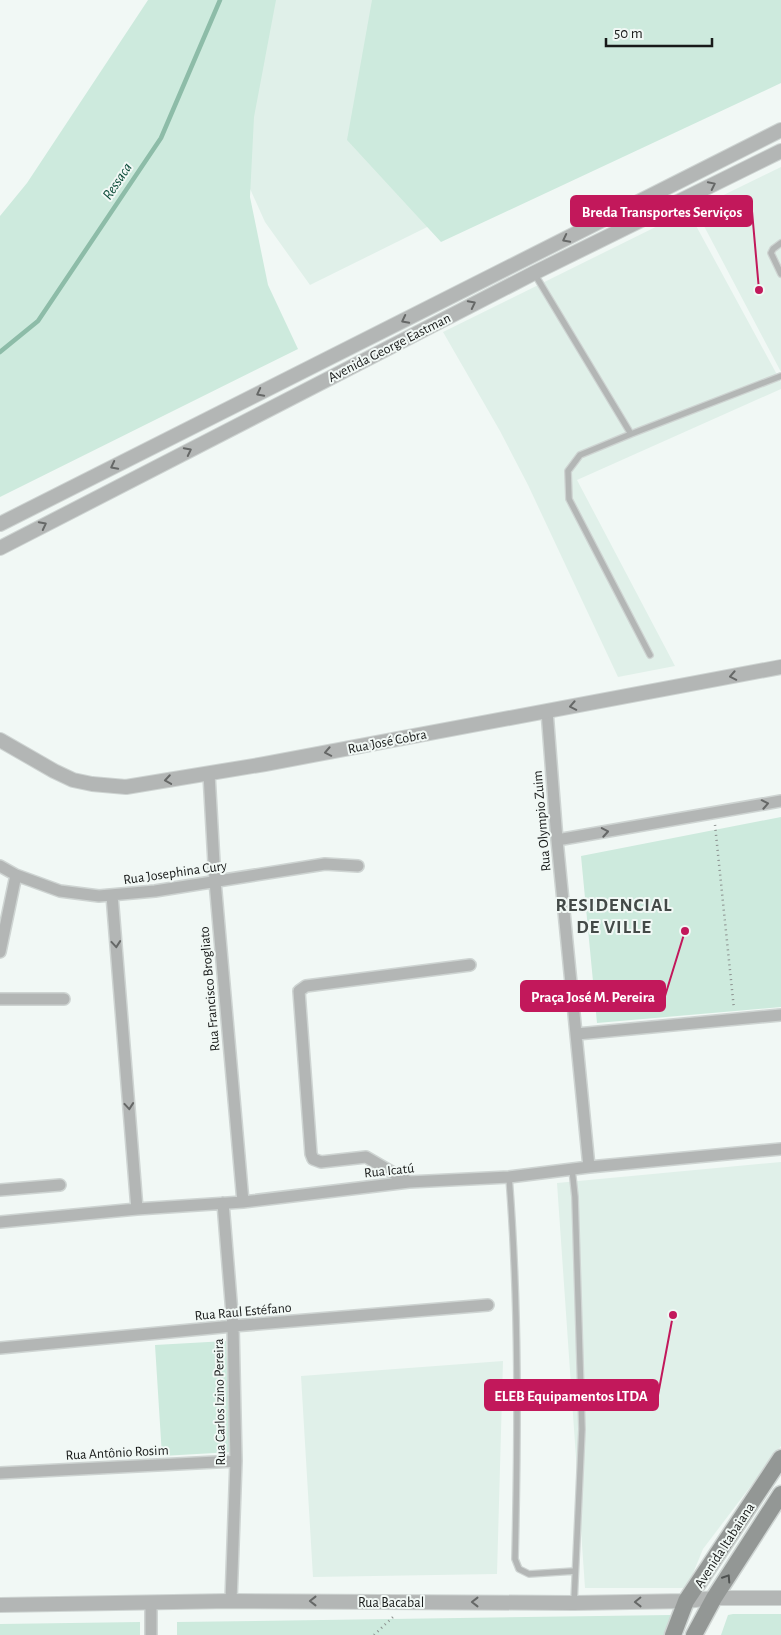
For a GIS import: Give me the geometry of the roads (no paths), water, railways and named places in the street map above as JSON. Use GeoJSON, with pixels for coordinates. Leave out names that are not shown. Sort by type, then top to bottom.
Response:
{"type":"FeatureCollection","features":[{"type":"Feature","properties":{"kind":"main road","name":"Avenida Itabaiana"},"geometry":{"type":"LineString","coordinates":[[673,1635],[686,1601],[781,1458]]}},
{"type":"Feature","properties":{"kind":"main road","name":"Avenida Itabaiana"},"geometry":{"type":"LineString","coordinates":[[694,1635],[714,1598],[781,1494]]}},
{"type":"Feature","properties":{"kind":"street","name":"Avenida George Eastman"},"geometry":{"type":"LineString","coordinates":[[0,524],[781,130]]}},
{"type":"Feature","properties":{"kind":"street","name":"Avenida George Eastman"},"geometry":{"type":"LineString","coordinates":[[0,548],[534,273],[781,151]]}},
{"type":"Feature","properties":{"kind":"street","name":"Rua José Cobra"},"geometry":{"type":"LineString","coordinates":[[0,740],[73,780],[92,784],[126,786],[208,774],[781,667]]}},
{"type":"Feature","properties":{"kind":"street","name":"Rua Olympio Zuim"},"geometry":{"type":"LineString","coordinates":[[547,711],[556,840],[590,1167]]}},
{"type":"Feature","properties":{"kind":"street","name":"Rua Francisco Brogliato"},"geometry":{"type":"LineString","coordinates":[[208,774],[215,882],[243,1202]]}},
{"type":"Feature","properties":{"kind":"street"},"geometry":{"type":"LineString","coordinates":[[556,840],[781,801]]}},
{"type":"Feature","properties":{"kind":"street","name":"Rua Josephina Cury"},"geometry":{"type":"LineString","coordinates":[[0,866],[16,875],[60,891],[99,896],[155,891],[325,864],[358,866]]}},
{"type":"Feature","properties":{"kind":"street"},"geometry":{"type":"LineString","coordinates":[[0,952],[16,875]]}},
{"type":"Feature","properties":{"kind":"street"},"geometry":{"type":"LineString","coordinates":[[112,895],[137,1209]]}},
{"type":"Feature","properties":{"kind":"street"},"geometry":{"type":"LineString","coordinates":[[409,1182],[366,1157],[321,1162],[313,1158],[311,1154],[299,991],[306,986],[470,965]]}},
{"type":"Feature","properties":{"kind":"street"},"geometry":{"type":"LineString","coordinates":[[0,999],[64,999]]}},
{"type":"Feature","properties":{"kind":"street"},"geometry":{"type":"LineString","coordinates":[[577,1034],[781,1015]]}},
{"type":"Feature","properties":{"kind":"street","name":"Rua Icatú"},"geometry":{"type":"LineString","coordinates":[[0,1222],[137,1209],[243,1202],[409,1182],[509,1177],[590,1167],[781,1149]]}},
{"type":"Feature","properties":{"kind":"street"},"geometry":{"type":"LineString","coordinates":[[0,1190],[60,1185]]}},
{"type":"Feature","properties":{"kind":"street","name":"Rua Carlos Izino Pereira"},"geometry":{"type":"LineString","coordinates":[[223,1203],[233,1326],[236,1461],[230,1601]]}},
{"type":"Feature","properties":{"kind":"street","name":"Rua Raul Estéfano"},"geometry":{"type":"LineString","coordinates":[[0,1348],[233,1326],[488,1306]]}},
{"type":"Feature","properties":{"kind":"street","name":"Rua Antônio Rosim"},"geometry":{"type":"LineString","coordinates":[[0,1473],[236,1461]]}},
{"type":"Feature","properties":{"kind":"street","name":"Rua Bacabal"},"geometry":{"type":"LineString","coordinates":[[0,1605],[230,1601],[574,1603],[686,1601],[714,1598],[781,1598]]}},
{"type":"Feature","properties":{"kind":"street"},"geometry":{"type":"LineString","coordinates":[[151,1603],[151,1635]]}},
{"type":"Feature","properties":{"kind":"lane"},"geometry":{"type":"LineString","coordinates":[[781,243],[772,249],[771,253],[781,274]]}},
{"type":"Feature","properties":{"kind":"lane"},"geometry":{"type":"LineString","coordinates":[[534,273],[631,434]]}},
{"type":"Feature","properties":{"kind":"lane"},"geometry":{"type":"LineString","coordinates":[[650,655],[569,499],[568,471],[580,455],[781,376]]}},
{"type":"Feature","properties":{"kind":"lane"},"geometry":{"type":"LineString","coordinates":[[572,1169],[575,1197],[582,1429],[574,1603]]}},
{"type":"Feature","properties":{"kind":"lane"},"geometry":{"type":"LineString","coordinates":[[509,1177],[516,1314],[518,1436],[515,1559],[520,1569],[529,1574],[575,1571]]}},
{"type":"Feature","properties":{"kind":"waterway","name":"Ressaca"},"geometry":{"type":"LineString","coordinates":[[0,352],[38,321],[161,138],[220,0]]}},
{"type":"Feature","properties":{"kind":"place","name":"Breda Transportes Serviços"},"geometry":{"type":"Point","coordinates":[759,290]}},
{"type":"Feature","properties":{"kind":"place","name":"Praça José M. Pereira"},"geometry":{"type":"Point","coordinates":[685,931]}},
{"type":"Feature","properties":{"kind":"place","name":"ELEB Equipamentos LTDA"},"geometry":{"type":"Point","coordinates":[673,1315]}},
{"type":"Feature","properties":{"kind":"district","name":"RESIDENCIAL DE VILLE"},"geometry":{"type":"Point","coordinates":[614,915]}}]}
